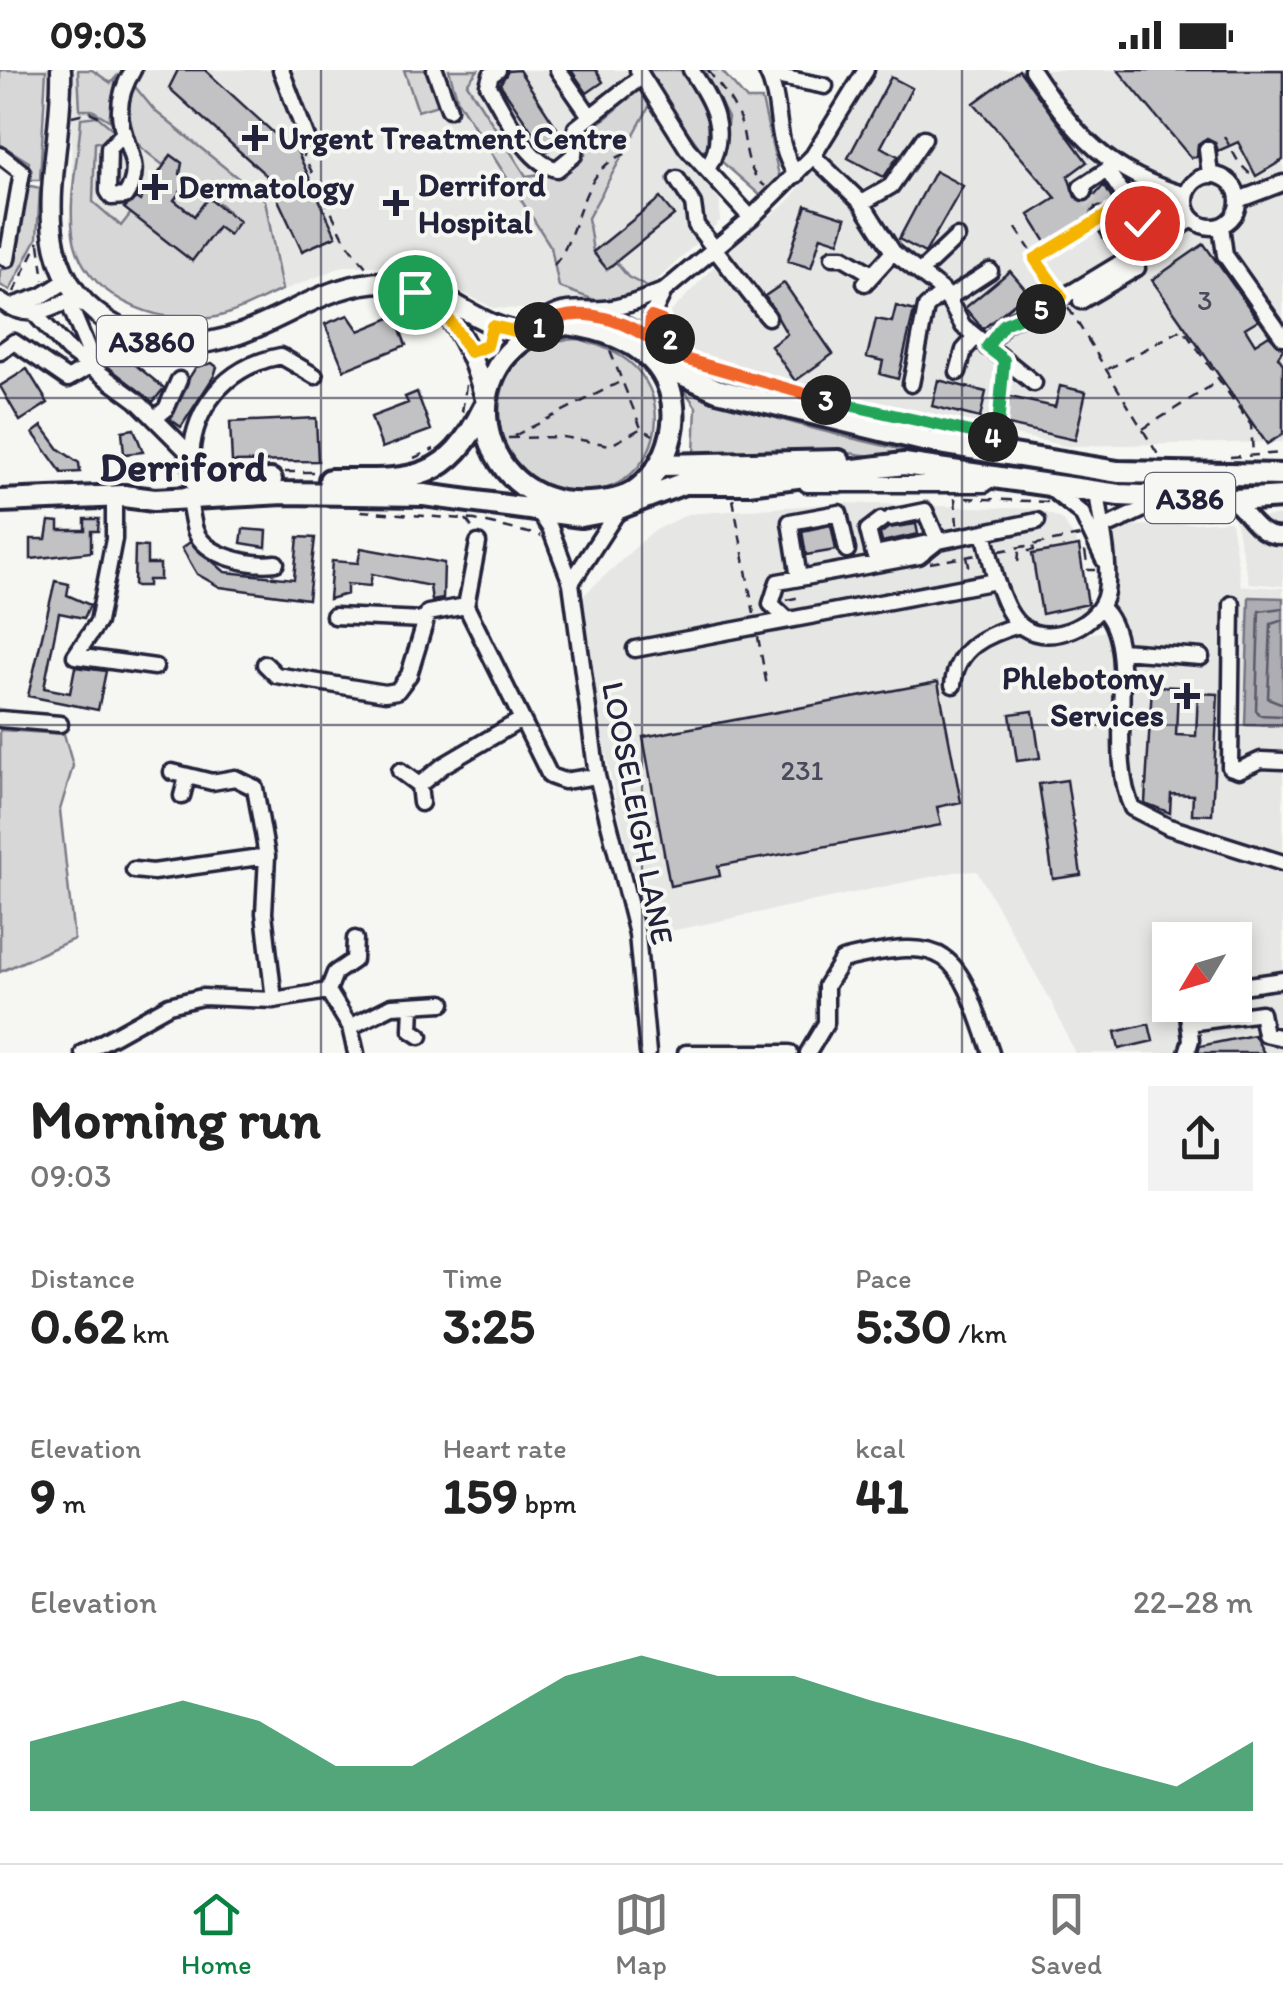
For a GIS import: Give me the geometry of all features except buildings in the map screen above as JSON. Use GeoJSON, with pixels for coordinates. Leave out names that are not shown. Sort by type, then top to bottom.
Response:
{"type":"FeatureCollection","features":[{"type":"Feature","properties":{"kind":"highway"},"geometry":{"type":"LineString","coordinates":[[554,326],[586,326],[650,352],[672,402],[673,429],[662,465],[625,501],[581,504],[527,492],[497,457],[485,403],[499,362],[528,334],[554,326]]}},
{"type":"Feature","properties":{"kind":"highway","name":"A386"},"geometry":{"type":"LineString","coordinates":[[650,352],[696,375],[928,442],[1003,446],[1100,480],[1235,500],[1283,497]]}},
{"type":"Feature","properties":{"kind":"highway","name":"A386"},"geometry":{"type":"LineString","coordinates":[[0,501],[410,480],[434,471],[453,456],[485,403]]}},
{"type":"Feature","properties":{"kind":"highway","name":"A386"},"geometry":{"type":"LineString","coordinates":[[662,465],[832,460],[874,466]]}},
{"type":"Feature","properties":{"kind":"highway","name":"A386"},"geometry":{"type":"LineString","coordinates":[[191,490],[424,495],[581,516],[684,483],[739,483],[904,464],[1045,485],[1283,476]]}},
{"type":"Feature","properties":{"kind":"main road","name":"A3860"},"geometry":{"type":"LineString","coordinates":[[60,70],[61,120],[50,216],[54,250],[71,288],[130,333],[169,344],[192,345],[236,336],[324,294],[369,284],[419,286],[480,321],[528,334]]}},
{"type":"Feature","properties":{"kind":"main road","name":"A3860"},"geometry":{"type":"LineString","coordinates":[[369,284],[415,292],[444,312],[470,352],[485,403]]}},
{"type":"Feature","properties":{"kind":"street"},"geometry":{"type":"LineString","coordinates":[[120,129],[119,97],[134,70]]}},
{"type":"Feature","properties":{"kind":"street"},"geometry":{"type":"LineString","coordinates":[[281,70],[302,140]]}},
{"type":"Feature","properties":{"kind":"street"},"geometry":{"type":"LineString","coordinates":[[436,70],[448,110]]}},
{"type":"Feature","properties":{"kind":"street"},"geometry":{"type":"LineString","coordinates":[[498,70],[490,75],[488,85],[543,166],[557,169],[574,156],[576,128],[640,73],[687,148],[750,218]]}},
{"type":"Feature","properties":{"kind":"street"},"geometry":{"type":"LineString","coordinates":[[558,70],[590,116]]}},
{"type":"Feature","properties":{"kind":"street"},"geometry":{"type":"LineString","coordinates":[[691,70],[716,112],[720,131],[708,168]]}},
{"type":"Feature","properties":{"kind":"street"},"geometry":{"type":"LineString","coordinates":[[528,334],[547,314],[564,308],[624,306],[664,291],[796,175],[813,156],[866,70]]}},
{"type":"Feature","properties":{"kind":"street"},"geometry":{"type":"LineString","coordinates":[[1032,70],[1095,153],[1155,186],[1186,195]]}},
{"type":"Feature","properties":{"kind":"street"},"geometry":{"type":"LineString","coordinates":[[796,175],[778,142],[772,75],[825,86]]}},
{"type":"Feature","properties":{"kind":"street"},"geometry":{"type":"LineString","coordinates":[[862,203],[891,186],[924,138]]}},
{"type":"Feature","properties":{"kind":"street"},"geometry":{"type":"LineString","coordinates":[[1207,149],[1210,175]]}},
{"type":"Feature","properties":{"kind":"street"},"geometry":{"type":"LineString","coordinates":[[0,155],[22,172],[7,259],[0,254]]}},
{"type":"Feature","properties":{"kind":"street"},"geometry":{"type":"LineString","coordinates":[[813,156],[862,203],[893,252],[946,296],[981,342],[1034,384]]}},
{"type":"Feature","properties":{"kind":"street"},"geometry":{"type":"LineString","coordinates":[[1084,192],[1081,187],[1107,170],[1142,223]]}},
{"type":"Feature","properties":{"kind":"street"},"geometry":{"type":"LineString","coordinates":[[1210,175],[1232,184],[1238,200],[1234,214],[1220,226],[1208,227],[1193,219],[1186,195],[1195,182],[1210,175]]}},
{"type":"Feature","properties":{"kind":"street"},"geometry":{"type":"LineString","coordinates":[[677,179],[693,204],[696,225],[768,317]]}},
{"type":"Feature","properties":{"kind":"street"},"geometry":{"type":"LineString","coordinates":[[1238,200],[1283,184]]}},
{"type":"Feature","properties":{"kind":"street"},"geometry":{"type":"LineString","coordinates":[[1101,218],[1115,239]]}},
{"type":"Feature","properties":{"kind":"street"},"geometry":{"type":"LineString","coordinates":[[1072,296],[1193,219]]}},
{"type":"Feature","properties":{"kind":"street"},"geometry":{"type":"LineString","coordinates":[[1220,226],[1225,256],[1283,337]]}},
{"type":"Feature","properties":{"kind":"street"},"geometry":{"type":"LineString","coordinates":[[920,272],[957,237]]}},
{"type":"Feature","properties":{"kind":"street"},"geometry":{"type":"LineString","coordinates":[[833,258],[843,258],[868,278],[893,252]]}},
{"type":"Feature","properties":{"kind":"street"},"geometry":{"type":"LineString","coordinates":[[958,372],[964,350],[1004,324],[1137,268]]}},
{"type":"Feature","properties":{"kind":"street"},"geometry":{"type":"LineString","coordinates":[[911,384],[926,307],[990,271]]}},
{"type":"Feature","properties":{"kind":"street"},"geometry":{"type":"LineString","coordinates":[[6,298],[42,296],[71,288]]}},
{"type":"Feature","properties":{"kind":"street"},"geometry":{"type":"LineString","coordinates":[[35,314],[71,288]]}},
{"type":"Feature","properties":{"kind":"street"},"geometry":{"type":"LineString","coordinates":[[71,288],[72,310],[93,369]]}},
{"type":"Feature","properties":{"kind":"street"},"geometry":{"type":"LineString","coordinates":[[650,352],[651,317],[664,291]]}},
{"type":"Feature","properties":{"kind":"street"},"geometry":{"type":"LineString","coordinates":[[6,298],[35,314],[44,328],[155,418],[188,452]]}},
{"type":"Feature","properties":{"kind":"street"},"geometry":{"type":"LineString","coordinates":[[0,352],[14,342],[68,380],[93,369]]}},
{"type":"Feature","properties":{"kind":"street"},"geometry":{"type":"LineString","coordinates":[[276,563],[245,561],[213,550],[196,534],[188,452],[221,384],[242,367],[281,356],[315,376]]}},
{"type":"Feature","properties":{"kind":"street"},"geometry":{"type":"LineString","coordinates":[[155,418],[166,409],[179,380]]}},
{"type":"Feature","properties":{"kind":"street"},"geometry":{"type":"LineString","coordinates":[[874,466],[903,485]]}},
{"type":"Feature","properties":{"kind":"street"},"geometry":{"type":"LineString","coordinates":[[1100,480],[1112,524],[1105,561]]}},
{"type":"Feature","properties":{"kind":"street"},"geometry":{"type":"LineString","coordinates":[[984,532],[996,581],[1020,625],[1034,632],[1068,630],[1092,620],[1106,594],[1100,480]]}},
{"type":"Feature","properties":{"kind":"street"},"geometry":{"type":"LineString","coordinates":[[739,483],[1045,485],[1082,514],[1105,561]]}},
{"type":"Feature","properties":{"kind":"street","name":"LOOSELEIGH LANE"},"geometry":{"type":"LineString","coordinates":[[527,492],[550,528],[571,583],[597,776],[637,934],[648,1053]]}},
{"type":"Feature","properties":{"kind":"street"},"geometry":{"type":"LineString","coordinates":[[119,496],[98,622],[75,656],[156,667]]}},
{"type":"Feature","properties":{"kind":"street"},"geometry":{"type":"LineString","coordinates":[[1112,524],[1146,508],[1207,508],[1235,500],[1255,527],[1271,537],[1283,536]]}},
{"type":"Feature","properties":{"kind":"street"},"geometry":{"type":"LineString","coordinates":[[571,583],[625,501]]}},
{"type":"Feature","properties":{"kind":"street"},"geometry":{"type":"LineString","coordinates":[[938,541],[926,511],[886,519],[868,530],[874,554],[1037,521]]}},
{"type":"Feature","properties":{"kind":"street"},"geometry":{"type":"LineString","coordinates":[[799,581],[790,522],[839,513],[847,550]]}},
{"type":"Feature","properties":{"kind":"street"},"geometry":{"type":"LineString","coordinates":[[788,620],[776,612],[770,595],[778,582],[919,556],[938,541]]}},
{"type":"Feature","properties":{"kind":"street"},"geometry":{"type":"LineString","coordinates":[[478,543],[466,606],[519,721],[550,776],[564,781],[597,776]]}},
{"type":"Feature","properties":{"kind":"street"},"geometry":{"type":"LineString","coordinates":[[635,649],[996,581]]}},
{"type":"Feature","properties":{"kind":"street"},"geometry":{"type":"LineString","coordinates":[[1232,604],[1230,767],[1239,770],[1274,758],[1283,761]]}},
{"type":"Feature","properties":{"kind":"street"},"geometry":{"type":"LineString","coordinates":[[265,664],[276,675],[384,694],[397,691],[409,675],[424,620],[436,608],[466,606]]}},
{"type":"Feature","properties":{"kind":"street"},"geometry":{"type":"LineString","coordinates":[[1100,607],[1116,624],[1121,651],[1122,776],[1132,808],[1169,827],[1283,864]]}},
{"type":"Feature","properties":{"kind":"street"},"geometry":{"type":"LineString","coordinates":[[334,616],[424,620]]}},
{"type":"Feature","properties":{"kind":"street"},"geometry":{"type":"LineString","coordinates":[[953,684],[968,650],[982,637],[1020,625]]}},
{"type":"Feature","properties":{"kind":"street"},"geometry":{"type":"LineString","coordinates":[[1121,651],[1200,657]]}},
{"type":"Feature","properties":{"kind":"street"},"geometry":{"type":"LineString","coordinates":[[0,719],[60,724]]}},
{"type":"Feature","properties":{"kind":"street"},"geometry":{"type":"LineString","coordinates":[[419,786],[444,765],[519,721]]}},
{"type":"Feature","properties":{"kind":"street"},"geometry":{"type":"LineString","coordinates":[[400,770],[419,786],[421,803]]}},
{"type":"Feature","properties":{"kind":"street"},"geometry":{"type":"LineString","coordinates":[[182,796],[179,775],[212,782],[234,778],[254,788],[268,856],[264,912],[274,1000]]}},
{"type":"Feature","properties":{"kind":"street"},"geometry":{"type":"LineString","coordinates":[[134,870],[153,872],[268,856]]}},
{"type":"Feature","properties":{"kind":"street"},"geometry":{"type":"LineString","coordinates":[[328,990],[335,973],[354,960],[355,938]]}},
{"type":"Feature","properties":{"kind":"street"},"geometry":{"type":"LineString","coordinates":[[808,1053],[826,1023],[826,986],[842,960],[884,950],[930,948],[950,960],[968,985],[991,1053]]}},
{"type":"Feature","properties":{"kind":"street"},"geometry":{"type":"LineString","coordinates":[[1252,984],[1283,980]]}},
{"type":"Feature","properties":{"kind":"street"},"geometry":{"type":"LineString","coordinates":[[83,1053],[169,1005],[223,996],[274,1000],[328,990]]}},
{"type":"Feature","properties":{"kind":"street"},"geometry":{"type":"LineString","coordinates":[[328,990],[350,1028],[356,1053]]}},
{"type":"Feature","properties":{"kind":"street"},"geometry":{"type":"LineString","coordinates":[[350,1028],[392,1006],[443,1002]]}},
{"type":"Feature","properties":{"kind":"street"},"geometry":{"type":"LineString","coordinates":[[412,1004],[411,1030],[420,1036]]}},
{"type":"Feature","properties":{"kind":"street"},"geometry":{"type":"LineString","coordinates":[[1187,1053],[1192,1040],[1189,1023],[1261,1013],[1265,1034],[1283,1038]]}},
{"type":"Feature","properties":{"kind":"street"},"geometry":{"type":"LineString","coordinates":[[686,1053],[790,1053]]}},
{"type":"Feature","properties":{"kind":"path"},"geometry":{"type":"LineString","coordinates":[[708,70],[736,110],[756,179],[778,192]]}},
{"type":"Feature","properties":{"kind":"path"},"geometry":{"type":"LineString","coordinates":[[61,120],[89,112],[120,129]]}},
{"type":"Feature","properties":{"kind":"path"},"geometry":{"type":"LineString","coordinates":[[1224,136],[1248,176],[1258,180]]}},
{"type":"Feature","properties":{"kind":"path"},"geometry":{"type":"LineString","coordinates":[[302,140],[345,240],[365,262],[369,284]]}},
{"type":"Feature","properties":{"kind":"path"},"geometry":{"type":"LineString","coordinates":[[554,265],[596,178],[619,156],[629,154]]}},
{"type":"Feature","properties":{"kind":"path"},"geometry":{"type":"LineString","coordinates":[[1035,259],[1101,218]]}},
{"type":"Feature","properties":{"kind":"path"},"geometry":{"type":"LineString","coordinates":[[1016,228],[1035,259],[1072,296],[1107,370],[1160,460]]}},
{"type":"Feature","properties":{"kind":"path"},"geometry":{"type":"LineString","coordinates":[[6,298],[40,238],[44,282]]}},
{"type":"Feature","properties":{"kind":"path"},"geometry":{"type":"LineString","coordinates":[[6,298],[24,295]]}},
{"type":"Feature","properties":{"kind":"path"},"geometry":{"type":"LineString","coordinates":[[651,317],[662,321],[678,352]]}},
{"type":"Feature","properties":{"kind":"path"},"geometry":{"type":"LineString","coordinates":[[1107,370],[1184,329],[1251,426],[1253,456]]}},
{"type":"Feature","properties":{"kind":"path"},"geometry":{"type":"LineString","coordinates":[[610,356],[641,428],[611,445],[563,437],[512,437],[572,410],[619,382]]}},
{"type":"Feature","properties":{"kind":"path"},"geometry":{"type":"LineString","coordinates":[[1003,446],[1004,360]]}},
{"type":"Feature","properties":{"kind":"path"},"geometry":{"type":"LineString","coordinates":[[696,375],[720,371]]}},
{"type":"Feature","properties":{"kind":"path"},"geometry":{"type":"LineString","coordinates":[[696,375],[720,371],[801,393]]}},
{"type":"Feature","properties":{"kind":"path"},"geometry":{"type":"LineString","coordinates":[[462,413],[466,379]]}},
{"type":"Feature","properties":{"kind":"path"},"geometry":{"type":"LineString","coordinates":[[1142,429],[1220,381]]}},
{"type":"Feature","properties":{"kind":"path"},"geometry":{"type":"LineString","coordinates":[[739,483],[756,626],[768,686]]}},
{"type":"Feature","properties":{"kind":"path"},"geometry":{"type":"LineString","coordinates":[[944,496],[998,501]]}},
{"type":"Feature","properties":{"kind":"path"},"geometry":{"type":"LineString","coordinates":[[426,515],[522,530]]}},
{"type":"Feature","properties":{"kind":"path"},"geometry":{"type":"LineString","coordinates":[[1018,562],[1019,553],[1082,536]]}},
{"type":"Feature","properties":{"kind":"path"},"geometry":{"type":"LineString","coordinates":[[988,553],[1033,548]]}},
{"type":"Feature","properties":{"kind":"path"},"geometry":{"type":"LineString","coordinates":[[967,556],[970,570]]}},
{"type":"Feature","properties":{"kind":"path"},"geometry":{"type":"LineString","coordinates":[[775,602],[800,598],[799,581]]}},
{"type":"Feature","properties":{"kind":"shaded area"},"geometry":{"type":"Polygon","coordinates":[[[0,70],[46,70],[40,180],[26,180],[29,162],[0,144],[0,70]]]}},
{"type":"Feature","properties":{"kind":"shaded area","name":"Derriford Hospital"},"geometry":{"type":"Polygon","coordinates":[[[70,70],[704,70],[728,118],[719,171],[720,221],[652,285],[524,309],[493,308],[411,266],[344,266],[215,318],[173,320],[106,292],[73,238],[70,70]]]}},
{"type":"Feature","properties":{"kind":"shaded area"},"geometry":{"type":"Polygon","coordinates":[[[78,70],[92,70],[111,83],[116,77],[109,120],[92,110],[80,110],[78,70]]]}},
{"type":"Feature","properties":{"kind":"shaded area"},"geometry":{"type":"Polygon","coordinates":[[[404,70],[428,70],[441,104],[418,111],[404,70]]]}},
{"type":"Feature","properties":{"kind":"shaded area"},"geometry":{"type":"Polygon","coordinates":[[[449,70],[478,70],[467,84],[526,176],[562,171],[585,155],[585,135],[617,109],[637,81],[650,105],[588,218],[593,252],[606,268],[616,262],[628,277],[651,289],[600,302],[559,287],[551,247],[458,101],[449,70]]]}},
{"type":"Feature","properties":{"kind":"shaded area"},"geometry":{"type":"Polygon","coordinates":[[[644,70],[682,70],[707,116],[708,149],[701,150],[644,70]]]}},
{"type":"Feature","properties":{"kind":"shaded area"},"geometry":{"type":"Polygon","coordinates":[[[704,70],[721,70],[747,100],[762,100],[780,180],[761,196],[721,161],[728,118],[704,70]]]}},
{"type":"Feature","properties":{"kind":"shaded area"},"geometry":{"type":"Polygon","coordinates":[[[872,70],[1283,70],[1283,442],[1067,446],[857,401],[713,362],[687,349],[670,313],[739,240],[789,201],[832,141],[872,70]]]}},
{"type":"Feature","properties":{"kind":"shaded area"},"geometry":{"type":"Polygon","coordinates":[[[132,83],[155,111],[265,200],[282,290],[228,314],[189,319],[167,317],[124,302],[90,274],[79,256],[72,219],[81,118],[97,116],[115,131],[106,143],[95,142],[93,202],[121,226],[131,213],[192,260],[218,227],[238,221],[219,203],[185,228],[174,200],[189,180],[180,174],[181,162],[171,155],[163,165],[128,131],[124,111],[132,83]]]}},
{"type":"Feature","properties":{"kind":"shaded area"},"geometry":{"type":"Polygon","coordinates":[[[26,185],[40,188],[37,238],[10,290],[0,285],[0,270],[12,267],[26,185]]]}},
{"type":"Feature","properties":{"kind":"shaded area"},"geometry":{"type":"Polygon","coordinates":[[[579,339],[617,354],[641,374],[649,389],[656,421],[653,438],[638,467],[625,479],[597,491],[561,490],[530,479],[507,452],[501,434],[501,397],[515,363],[533,347],[579,339]]]}},
{"type":"Feature","properties":{"kind":"shaded area"},"geometry":{"type":"Polygon","coordinates":[[[681,385],[806,427],[893,448],[1024,471],[1024,476],[841,452],[694,455],[696,407],[681,385]]]}},
{"type":"Feature","properties":{"kind":"shaded area"},"geometry":{"type":"Polygon","coordinates":[[[843,503],[1038,509],[1063,520],[1079,546],[1089,607],[1087,634],[1107,631],[1096,528],[1231,521],[1241,586],[1283,588],[1283,1053],[1075,1053],[1052,1003],[977,871],[954,872],[647,936],[596,711],[584,595],[652,532],[688,514],[843,503]]]}},
{"type":"Feature","properties":{"kind":"shaded area"},"geometry":{"type":"Polygon","coordinates":[[[1283,515],[1283,586],[1249,583],[1235,520],[1283,515]]]}},
{"type":"Feature","properties":{"kind":"shaded area"},"geometry":{"type":"Polygon","coordinates":[[[0,730],[64,734],[73,766],[60,810],[74,939],[0,972],[0,730]]]}},
{"type":"Feature","properties":{"kind":"water"},"geometry":{"type":"Polygon","coordinates":[[[1249,597],[1283,598],[1283,726],[1245,725],[1249,597]]]}},
{"type":"Feature","properties":{"kind":"tunnel"},"geometry":{"type":"LineString","coordinates":[[1084,192],[1100,216]]}},
{"type":"Feature","properties":{"kind":"place","name":"Urgent Treatment Centre"},"geometry":{"type":"Point","coordinates":[255,138]}},
{"type":"Feature","properties":{"kind":"place","name":"Dermatology"},"geometry":{"type":"Point","coordinates":[155,187]}},
{"type":"Feature","properties":{"kind":"place","name":"Derriford Hospital"},"geometry":{"type":"Point","coordinates":[396,203]}},
{"type":"Feature","properties":{"kind":"place","name":"Phlebotomy Services"},"geometry":{"type":"Point","coordinates":[1187,696]}},
{"type":"Feature","properties":{"kind":"district","name":"Derriford"},"geometry":{"type":"Point","coordinates":[183,466]}},
{"type":"Feature","properties":{"kind":"route"},"geometry":{"type":"LineString","coordinates":[[415,292],[444,312],[470,352],[487,346],[492,326],[528,334],[549,320],[576,315],[606,317],[649,338],[651,317],[662,321],[678,352],[688,360],[801,393],[997,438],[1004,360],[987,347],[1004,324],[1062,297],[1035,259],[1128,202],[1142,223]]}}]}
